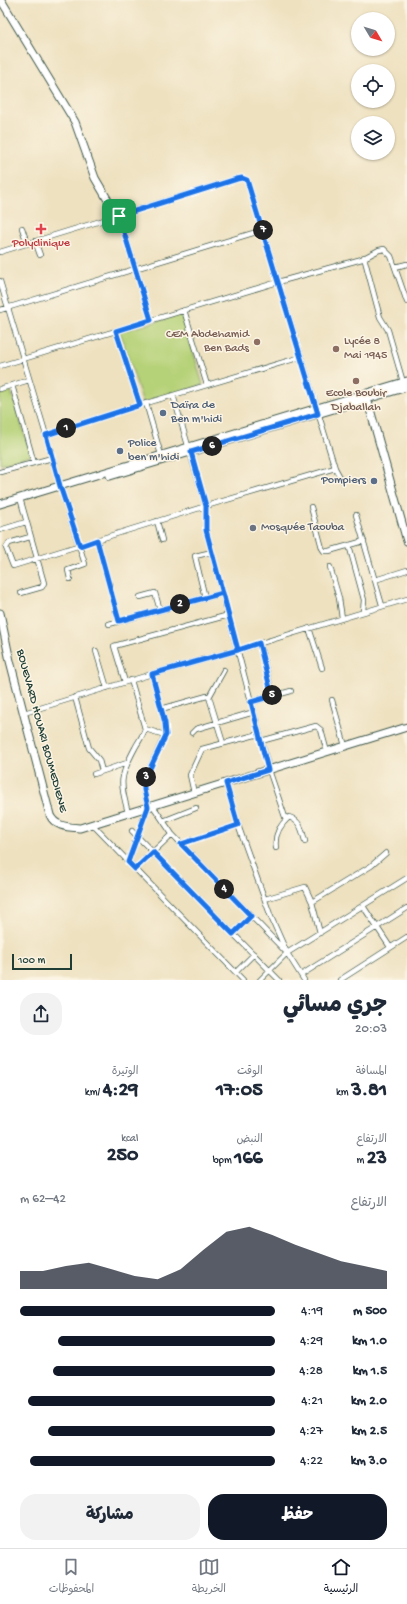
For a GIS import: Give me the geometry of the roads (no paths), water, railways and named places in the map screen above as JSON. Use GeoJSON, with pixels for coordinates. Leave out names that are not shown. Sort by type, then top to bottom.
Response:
{"type":"FeatureCollection","features":[{"type":"Feature","properties":{"kind":"street"},"geometry":{"type":"LineString","coordinates":[[1,0],[75,122],[95,178],[117,216],[136,269],[151,320]]}},
{"type":"Feature","properties":{"kind":"street"},"geometry":{"type":"LineString","coordinates":[[0,252],[242,178],[247,180],[334,468],[341,479]]}},
{"type":"Feature","properties":{"kind":"street"},"geometry":{"type":"LineString","coordinates":[[22,228],[27,243]]}},
{"type":"Feature","properties":{"kind":"street"},"geometry":{"type":"LineString","coordinates":[[0,310],[263,230]]}},
{"type":"Feature","properties":{"kind":"street"},"geometry":{"type":"LineString","coordinates":[[35,241],[40,255]]}},
{"type":"Feature","properties":{"kind":"street"},"geometry":{"type":"LineString","coordinates":[[0,366],[278,282],[364,258],[384,249],[391,256],[407,302]]}},
{"type":"Feature","properties":{"kind":"street"},"geometry":{"type":"LineString","coordinates":[[0,508],[21,500],[317,412],[406,383],[388,330],[380,317],[364,258]]}},
{"type":"Feature","properties":{"kind":"street"},"geometry":{"type":"LineString","coordinates":[[395,268],[407,264]]}},
{"type":"Feature","properties":{"kind":"street"},"geometry":{"type":"LineString","coordinates":[[0,280],[52,458],[85,564],[68,570],[70,579]]}},
{"type":"Feature","properties":{"kind":"street"},"geometry":{"type":"LineString","coordinates":[[184,310],[207,385]]}},
{"type":"Feature","properties":{"kind":"street"},"geometry":{"type":"LineString","coordinates":[[116,331],[140,405]]}},
{"type":"Feature","properties":{"kind":"street"},"geometry":{"type":"LineString","coordinates":[[46,435],[146,403],[301,357]]}},
{"type":"Feature","properties":{"kind":"street"},"geometry":{"type":"LineString","coordinates":[[0,389],[29,380]]}},
{"type":"Feature","properties":{"kind":"street"},"geometry":{"type":"LineString","coordinates":[[12,385],[34,463]]}},
{"type":"Feature","properties":{"kind":"street"},"geometry":{"type":"LineString","coordinates":[[173,395],[206,506],[206,530],[268,770],[286,820]]}},
{"type":"Feature","properties":{"kind":"street"},"geometry":{"type":"LineString","coordinates":[[367,396],[406,536]]}},
{"type":"Feature","properties":{"kind":"street"},"geometry":{"type":"LineString","coordinates":[[146,403],[161,455]]}},
{"type":"Feature","properties":{"kind":"street"},"geometry":{"type":"LineString","coordinates":[[61,488],[161,455],[190,450]]}},
{"type":"Feature","properties":{"kind":"street"},"geometry":{"type":"LineString","coordinates":[[0,472],[52,458]]}},
{"type":"Feature","properties":{"kind":"street"},"geometry":{"type":"LineString","coordinates":[[30,537],[9,543],[7,545],[6,548],[13,566],[334,468]]}},
{"type":"Feature","properties":{"kind":"street"},"geometry":{"type":"LineString","coordinates":[[0,504],[21,500]]}},
{"type":"Feature","properties":{"kind":"street"},"geometry":{"type":"LineString","coordinates":[[21,500],[44,586],[21,593]]}},
{"type":"Feature","properties":{"kind":"street"},"geometry":{"type":"LineString","coordinates":[[311,507],[324,551],[329,551],[364,541]]}},
{"type":"Feature","properties":{"kind":"street"},"geometry":{"type":"LineString","coordinates":[[356,515],[382,605]]}},
{"type":"Feature","properties":{"kind":"street"},"geometry":{"type":"LineString","coordinates":[[157,521],[162,540]]}},
{"type":"Feature","properties":{"kind":"street"},"geometry":{"type":"LineString","coordinates":[[0,530],[26,522]]}},
{"type":"Feature","properties":{"kind":"street"},"geometry":{"type":"LineString","coordinates":[[97,540],[119,621]]}},
{"type":"Feature","properties":{"kind":"street"},"geometry":{"type":"LineString","coordinates":[[349,545],[364,600],[363,611]]}},
{"type":"Feature","properties":{"kind":"street"},"geometry":{"type":"LineString","coordinates":[[206,598],[194,556],[212,552]]}},
{"type":"Feature","properties":{"kind":"street"},"geometry":{"type":"LineString","coordinates":[[330,567],[342,618]]}},
{"type":"Feature","properties":{"kind":"street"},"geometry":{"type":"LineString","coordinates":[[374,580],[407,570]]}},
{"type":"Feature","properties":{"kind":"street"},"geometry":{"type":"LineString","coordinates":[[140,597],[155,593],[160,610]]}},
{"type":"Feature","properties":{"kind":"street"},"geometry":{"type":"LineString","coordinates":[[108,624],[223,593]]}},
{"type":"Feature","properties":{"kind":"street"},"geometry":{"type":"LineString","coordinates":[[24,713],[131,680],[238,650],[382,605],[407,599]]}},
{"type":"Feature","properties":{"kind":"street","name":"BOUEVARD HOUARI BOUMEDIENE"},"geometry":{"type":"LineString","coordinates":[[0,613],[10,661],[52,821],[68,827],[80,828],[407,726]]}},
{"type":"Feature","properties":{"kind":"street"},"geometry":{"type":"LineString","coordinates":[[125,682],[114,646],[229,615]]}},
{"type":"Feature","properties":{"kind":"street"},"geometry":{"type":"LineString","coordinates":[[309,628],[322,668]]}},
{"type":"Feature","properties":{"kind":"street"},"geometry":{"type":"LineString","coordinates":[[259,643],[272,696]]}},
{"type":"Feature","properties":{"kind":"street"},"geometry":{"type":"LineString","coordinates":[[96,651],[107,688]]}},
{"type":"Feature","properties":{"kind":"street"},"geometry":{"type":"LineString","coordinates":[[223,743],[209,697],[224,670]]}},
{"type":"Feature","properties":{"kind":"street"},"geometry":{"type":"LineString","coordinates":[[152,674],[165,723],[166,735],[144,781],[144,790],[150,806],[181,844],[287,954],[304,980]]}},
{"type":"Feature","properties":{"kind":"street"},"geometry":{"type":"LineString","coordinates":[[128,813],[122,782],[127,763],[145,729],[131,680]]}},
{"type":"Feature","properties":{"kind":"street"},"geometry":{"type":"LineString","coordinates":[[251,702],[291,691]]}},
{"type":"Feature","properties":{"kind":"street"},"geometry":{"type":"LineString","coordinates":[[161,709],[207,696],[209,697]]}},
{"type":"Feature","properties":{"kind":"street"},"geometry":{"type":"LineString","coordinates":[[75,697],[89,748],[99,760],[102,771]]}},
{"type":"Feature","properties":{"kind":"street"},"geometry":{"type":"LineString","coordinates":[[332,700],[345,746]]}},
{"type":"Feature","properties":{"kind":"street"},"geometry":{"type":"LineString","coordinates":[[192,733],[196,729],[254,712]]}},
{"type":"Feature","properties":{"kind":"street"},"geometry":{"type":"LineString","coordinates":[[261,741],[316,726],[321,730],[327,752]]}},
{"type":"Feature","properties":{"kind":"street"},"geometry":{"type":"LineString","coordinates":[[145,729],[166,735]]}},
{"type":"Feature","properties":{"kind":"street"},"geometry":{"type":"LineString","coordinates":[[194,793],[190,774],[200,752],[204,748],[259,734]]}},
{"type":"Feature","properties":{"kind":"street"},"geometry":{"type":"LineString","coordinates":[[94,774],[127,763]]}},
{"type":"Feature","properties":{"kind":"street"},"geometry":{"type":"LineString","coordinates":[[226,783],[238,825],[287,954]]}},
{"type":"Feature","properties":{"kind":"street"},"geometry":{"type":"LineString","coordinates":[[128,862],[150,806]]}},
{"type":"Feature","properties":{"kind":"street"},"geometry":{"type":"LineString","coordinates":[[162,821],[196,808]]}},
{"type":"Feature","properties":{"kind":"street"},"geometry":{"type":"LineString","coordinates":[[276,848],[275,839],[289,817],[298,822],[302,828],[305,842]]}},
{"type":"Feature","properties":{"kind":"street"},"geometry":{"type":"LineString","coordinates":[[92,824],[243,980]]}},
{"type":"Feature","properties":{"kind":"street"},"geometry":{"type":"LineString","coordinates":[[181,844],[238,825]]}},
{"type":"Feature","properties":{"kind":"street"},"geometry":{"type":"LineString","coordinates":[[132,831],[279,980]]}},
{"type":"Feature","properties":{"kind":"street"},"geometry":{"type":"LineString","coordinates":[[135,869],[172,834]]}},
{"type":"Feature","properties":{"kind":"street"},"geometry":{"type":"LineString","coordinates":[[312,902],[371,866],[386,853]]}},
{"type":"Feature","properties":{"kind":"street"},"geometry":{"type":"LineString","coordinates":[[260,980],[287,954],[407,878]]}},
{"type":"Feature","properties":{"kind":"street"},"geometry":{"type":"LineString","coordinates":[[265,899],[305,887],[312,902],[320,932]]}},
{"type":"Feature","properties":{"kind":"street"},"geometry":{"type":"LineString","coordinates":[[363,906],[390,947]]}},
{"type":"Feature","properties":{"kind":"street"},"geometry":{"type":"LineString","coordinates":[[301,975],[407,908]]}},
{"type":"Feature","properties":{"kind":"street"},"geometry":{"type":"LineString","coordinates":[[233,934],[251,916]]}},
{"type":"Feature","properties":{"kind":"street"},"geometry":{"type":"LineString","coordinates":[[340,980],[407,937]]}},
{"type":"Feature","properties":{"kind":"street"},"geometry":{"type":"LineString","coordinates":[[236,972],[254,954]]}},
{"type":"Feature","properties":{"kind":"place","name":"Polyclinique"},"geometry":{"type":"Point","coordinates":[41,229]}},
{"type":"Feature","properties":{"kind":"place","name":"CEM Abdehamid Ben Bads"},"geometry":{"type":"Point","coordinates":[257,342]}},
{"type":"Feature","properties":{"kind":"place","name":"Lycée 8 Mai 1945"},"geometry":{"type":"Point","coordinates":[336,349]}},
{"type":"Feature","properties":{"kind":"place","name":"Ecole Boubir Djaballah"},"geometry":{"type":"Point","coordinates":[356,381]}},
{"type":"Feature","properties":{"kind":"place","name":"Daïra de Ben m'hidi"},"geometry":{"type":"Point","coordinates":[163,413]}},
{"type":"Feature","properties":{"kind":"place","name":"Police ben m'hidi"},"geometry":{"type":"Point","coordinates":[120,451]}},
{"type":"Feature","properties":{"kind":"place","name":"Pompiers"},"geometry":{"type":"Point","coordinates":[374,481]}},
{"type":"Feature","properties":{"kind":"place","name":"Mosquée Taouba"},"geometry":{"type":"Point","coordinates":[253,528]}}]}
